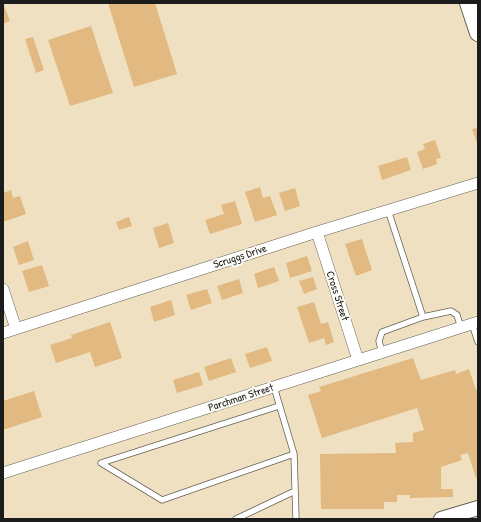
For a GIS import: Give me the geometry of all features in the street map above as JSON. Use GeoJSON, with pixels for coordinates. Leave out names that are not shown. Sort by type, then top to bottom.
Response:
{"type":"FeatureCollection","features":[{"type":"Feature","properties":{"kind":"main road"},"geometry":{"type":"LineString","coordinates":[[468,3],[477,26]]}},
{"type":"Feature","properties":{"kind":"street","name":"Scruggs Drive"},"geometry":{"type":"LineString","coordinates":[[3,333],[317,232],[478,183]]}},
{"type":"Feature","properties":{"kind":"street","name":"Cross Street"},"geometry":{"type":"LineString","coordinates":[[317,232],[358,360]]}},
{"type":"Feature","properties":{"kind":"street"},"geometry":{"type":"LineString","coordinates":[[3,289],[16,329]]}},
{"type":"Feature","properties":{"kind":"street","name":"Parchman Street"},"geometry":{"type":"LineString","coordinates":[[3,473],[475,323]]}},
{"type":"Feature","properties":{"kind":"street"},"geometry":{"type":"LineString","coordinates":[[441,519],[457,517],[478,508]]}},
{"type":"Feature","properties":{"kind":"lane"},"geometry":{"type":"LineString","coordinates":[[388,210],[424,317]]}},
{"type":"Feature","properties":{"kind":"lane"},"geometry":{"type":"LineString","coordinates":[[382,353],[379,341],[382,332],[424,317],[451,311],[457,315],[461,328]]}},
{"type":"Feature","properties":{"kind":"lane"},"geometry":{"type":"LineString","coordinates":[[475,323],[478,342]]}},
{"type":"Feature","properties":{"kind":"lane"},"geometry":{"type":"LineString","coordinates":[[274,387],[294,454],[296,519]]}},
{"type":"Feature","properties":{"kind":"lane"},"geometry":{"type":"LineString","coordinates":[[279,406],[101,464],[162,500],[294,454]]}},
{"type":"Feature","properties":{"kind":"lane"},"geometry":{"type":"LineString","coordinates":[[236,519],[295,491]]}},
{"type":"Feature","properties":{"kind":"building"},"geometry":{"type":"Polygon","coordinates":[[[3,3],[10,21],[3,24],[3,3]]]}},
{"type":"Feature","properties":{"kind":"building"},"geometry":{"type":"Polygon","coordinates":[[[108,3],[155,3],[177,74],[134,87],[108,3]]]}},
{"type":"Feature","properties":{"kind":"building"},"geometry":{"type":"Polygon","coordinates":[[[91,26],[113,93],[70,106],[48,40],[91,26]]]}},
{"type":"Feature","properties":{"kind":"building"},"geometry":{"type":"Polygon","coordinates":[[[33,37],[44,70],[36,73],[25,39],[33,37]]]}},
{"type":"Feature","properties":{"kind":"building"},"geometry":{"type":"Polygon","coordinates":[[[478,128],[478,146],[472,129],[478,128]]]}},
{"type":"Feature","properties":{"kind":"building"},"geometry":{"type":"Polygon","coordinates":[[[435,140],[441,158],[436,159],[437,164],[423,169],[417,152],[425,149],[423,144],[435,140]]]}},
{"type":"Feature","properties":{"kind":"building"},"geometry":{"type":"Polygon","coordinates":[[[407,157],[411,170],[382,180],[378,166],[407,157]]]}},
{"type":"Feature","properties":{"kind":"building"},"geometry":{"type":"Polygon","coordinates":[[[260,187],[263,198],[270,196],[277,215],[255,222],[245,192],[260,187]]]}},
{"type":"Feature","properties":{"kind":"building"},"geometry":{"type":"Polygon","coordinates":[[[295,188],[300,206],[285,211],[279,193],[295,188]]]}},
{"type":"Feature","properties":{"kind":"building"},"geometry":{"type":"Polygon","coordinates":[[[11,190],[13,198],[20,196],[26,214],[3,222],[3,193],[11,190]]]}},
{"type":"Feature","properties":{"kind":"building"},"geometry":{"type":"Polygon","coordinates":[[[235,201],[242,224],[210,234],[205,220],[224,214],[221,205],[235,201]]]}},
{"type":"Feature","properties":{"kind":"building"},"geometry":{"type":"Polygon","coordinates":[[[129,217],[132,226],[119,230],[116,222],[129,217]]]}},
{"type":"Feature","properties":{"kind":"building"},"geometry":{"type":"Polygon","coordinates":[[[168,223],[174,243],[159,248],[153,228],[168,223]]]}},
{"type":"Feature","properties":{"kind":"building"},"geometry":{"type":"Polygon","coordinates":[[[362,239],[372,270],[356,276],[345,244],[362,239]]]}},
{"type":"Feature","properties":{"kind":"building"},"geometry":{"type":"Polygon","coordinates":[[[28,241],[34,260],[19,265],[13,247],[28,241]]]}},
{"type":"Feature","properties":{"kind":"building"},"geometry":{"type":"Polygon","coordinates":[[[307,256],[312,271],[290,278],[286,263],[307,256]]]}},
{"type":"Feature","properties":{"kind":"building"},"geometry":{"type":"Polygon","coordinates":[[[42,265],[49,286],[29,292],[22,271],[42,265]]]}},
{"type":"Feature","properties":{"kind":"building"},"geometry":{"type":"Polygon","coordinates":[[[274,267],[279,281],[258,288],[254,274],[274,267]]]}},
{"type":"Feature","properties":{"kind":"building"},"geometry":{"type":"Polygon","coordinates":[[[313,277],[317,289],[304,294],[299,281],[313,277]]]}},
{"type":"Feature","properties":{"kind":"building"},"geometry":{"type":"Polygon","coordinates":[[[239,279],[243,293],[222,300],[217,286],[239,279]]]}},
{"type":"Feature","properties":{"kind":"building"},"geometry":{"type":"Polygon","coordinates":[[[207,289],[212,303],[191,310],[186,295],[207,289]]]}},
{"type":"Feature","properties":{"kind":"building"},"geometry":{"type":"Polygon","coordinates":[[[171,300],[175,315],[154,322],[150,307],[171,300]]]}},
{"type":"Feature","properties":{"kind":"building"},"geometry":{"type":"Polygon","coordinates":[[[314,302],[321,324],[328,322],[334,342],[326,345],[324,338],[309,343],[297,307],[314,302]]]}},
{"type":"Feature","properties":{"kind":"building"},"geometry":{"type":"Polygon","coordinates":[[[110,322],[122,358],[95,367],[90,352],[56,363],[50,345],[72,338],[71,335],[110,322]]]}},
{"type":"Feature","properties":{"kind":"building"},"geometry":{"type":"Polygon","coordinates":[[[267,347],[272,361],[250,368],[245,354],[267,347]]]}},
{"type":"Feature","properties":{"kind":"building"},"geometry":{"type":"Polygon","coordinates":[[[231,358],[236,372],[209,381],[204,367],[231,358]]]}},
{"type":"Feature","properties":{"kind":"building"},"geometry":{"type":"Polygon","coordinates":[[[413,358],[421,380],[455,370],[456,374],[469,369],[476,390],[478,389],[478,477],[476,478],[468,453],[460,455],[462,460],[441,467],[441,489],[453,489],[453,497],[410,498],[410,495],[397,495],[397,502],[384,502],[384,509],[321,509],[320,454],[396,453],[395,443],[413,442],[413,433],[424,430],[417,408],[322,438],[308,395],[321,391],[319,387],[413,358]]]}},
{"type":"Feature","properties":{"kind":"building"},"geometry":{"type":"Polygon","coordinates":[[[199,372],[203,385],[177,393],[173,380],[199,372]]]}},
{"type":"Feature","properties":{"kind":"building"},"geometry":{"type":"Polygon","coordinates":[[[34,391],[42,417],[3,430],[3,401],[34,391]]]}}]}
